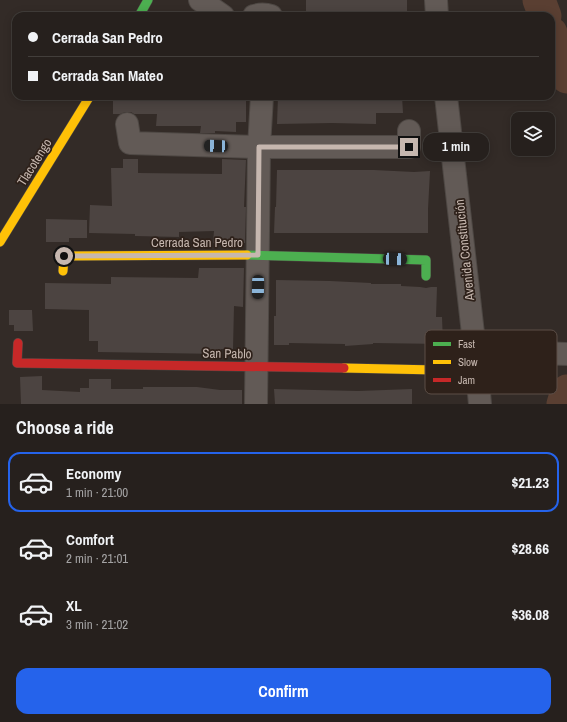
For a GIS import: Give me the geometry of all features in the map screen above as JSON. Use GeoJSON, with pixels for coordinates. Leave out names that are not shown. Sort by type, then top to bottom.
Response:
{"type":"FeatureCollection","features":[{"type":"Feature","properties":{"kind":"street"},"geometry":{"type":"LineString","coordinates":[[141,12],[148,0]]}},
{"type":"Feature","properties":{"kind":"street"},"geometry":{"type":"LineString","coordinates":[[200,0],[217,12]]}},
{"type":"Feature","properties":{"kind":"street"},"geometry":{"type":"LineString","coordinates":[[436,0],[437,12]]}},
{"type":"Feature","properties":{"kind":"street","name":"Tlacotengo"},"geometry":{"type":"LineString","coordinates":[[0,242],[88,100]]}},
{"type":"Feature","properties":{"kind":"street"},"geometry":{"type":"LineString","coordinates":[[256,404],[259,147],[262,100]]}},
{"type":"Feature","properties":{"kind":"street","name":"Avenida Constitución"},"geometry":{"type":"LineString","coordinates":[[446,100],[473,330]]}},
{"type":"Feature","properties":{"kind":"street"},"geometry":{"type":"LineString","coordinates":[[128,124],[130,144],[259,147],[409,147],[409,131]]}},
{"type":"Feature","properties":{"kind":"street","name":"Cerrada San Pedro"},"geometry":{"type":"LineString","coordinates":[[63,271],[64,256],[258,255],[426,260],[426,276]]}},
{"type":"Feature","properties":{"kind":"street","name":"San Pablo"},"geometry":{"type":"LineString","coordinates":[[18,343],[17,363],[425,370]]}},
{"type":"Feature","properties":{"kind":"street","name":"Avenida Constitución"},"geometry":{"type":"LineString","coordinates":[[479,394],[480,404]]}},
{"type":"Feature","properties":{"kind":"building"},"geometry":{"type":"Polygon","coordinates":[[[306,0],[407,0],[407,12],[306,12],[306,0]]]}},
{"type":"Feature","properties":{"kind":"building"},"geometry":{"type":"Polygon","coordinates":[[[113,100],[246,100],[246,122],[236,122],[236,132],[215,131],[215,133],[200,133],[201,126],[156,126],[157,114],[134,114],[131,112],[125,112],[113,114],[113,100]]]}},
{"type":"Feature","properties":{"kind":"building"},"geometry":{"type":"Polygon","coordinates":[[[278,100],[402,100],[403,113],[376,113],[376,124],[277,124],[278,100]]]}},
{"type":"Feature","properties":{"kind":"building"},"geometry":{"type":"Polygon","coordinates":[[[123,159],[138,159],[138,173],[222,174],[222,159],[246,160],[244,207],[246,207],[245,243],[213,243],[214,231],[179,232],[179,237],[89,233],[90,205],[112,206],[111,168],[123,168],[123,159]]]}},
{"type":"Feature","properties":{"kind":"building"},"geometry":{"type":"Polygon","coordinates":[[[277,170],[430,171],[428,233],[274,233],[277,170]]]}},
{"type":"Feature","properties":{"kind":"building"},"geometry":{"type":"Polygon","coordinates":[[[46,219],[87,220],[87,238],[69,238],[69,242],[46,242],[46,219]]]}},
{"type":"Feature","properties":{"kind":"building"},"geometry":{"type":"Polygon","coordinates":[[[199,268],[244,268],[243,307],[234,306],[233,349],[221,349],[221,354],[98,352],[98,341],[89,341],[89,310],[45,309],[45,283],[111,284],[111,277],[198,278],[199,268]]]}},
{"type":"Feature","properties":{"kind":"building"},"geometry":{"type":"Polygon","coordinates":[[[276,280],[401,284],[401,286],[426,288],[437,287],[436,317],[442,317],[442,330],[425,330],[425,344],[373,343],[345,346],[345,344],[289,343],[289,345],[274,345],[274,316],[276,316],[276,280]]]}},
{"type":"Feature","properties":{"kind":"building"},"geometry":{"type":"Polygon","coordinates":[[[9,310],[32,310],[33,331],[14,331],[14,325],[9,325],[9,310]]]}},
{"type":"Feature","properties":{"kind":"building"},"geometry":{"type":"Polygon","coordinates":[[[42,376],[42,390],[80,392],[80,388],[89,388],[89,379],[111,379],[111,389],[143,389],[143,387],[197,387],[220,390],[242,390],[242,404],[21,404],[20,377],[42,376]]]}},
{"type":"Feature","properties":{"kind":"building"},"geometry":{"type":"Polygon","coordinates":[[[274,389],[358,391],[412,389],[412,404],[275,404],[274,389]]]}},
{"type":"Feature","properties":{"kind":"waterway"},"geometry":{"type":"LineString","coordinates":[[539,0],[544,12]]}},
{"type":"Feature","properties":{"kind":"waterway"},"geometry":{"type":"LineString","coordinates":[[555,44],[567,77]]}},
{"type":"Feature","properties":{"kind":"waterway"},"geometry":{"type":"LineString","coordinates":[[563,404],[567,391]]}},
{"type":"Feature","properties":{"kind":"traffic: fast"},"geometry":{"type":"LineString","coordinates":[[141,12],[148,0]]}},
{"type":"Feature","properties":{"kind":"traffic: fast"},"geometry":{"type":"LineString","coordinates":[[247,255],[426,260],[426,276]]}},
{"type":"Feature","properties":{"kind":"traffic: slow"},"geometry":{"type":"LineString","coordinates":[[0,242],[88,100]]}},
{"type":"Feature","properties":{"kind":"traffic: slow"},"geometry":{"type":"LineString","coordinates":[[63,271],[64,256],[247,255]]}},
{"type":"Feature","properties":{"kind":"traffic: slow"},"geometry":{"type":"LineString","coordinates":[[344,368],[425,370]]}},
{"type":"Feature","properties":{"kind":"traffic: jam"},"geometry":{"type":"LineString","coordinates":[[18,343],[17,363],[344,368]]}},
{"type":"Feature","properties":{"kind":"route"},"geometry":{"type":"LineString","coordinates":[[64,256],[258,255],[259,147],[409,147]]}}]}
